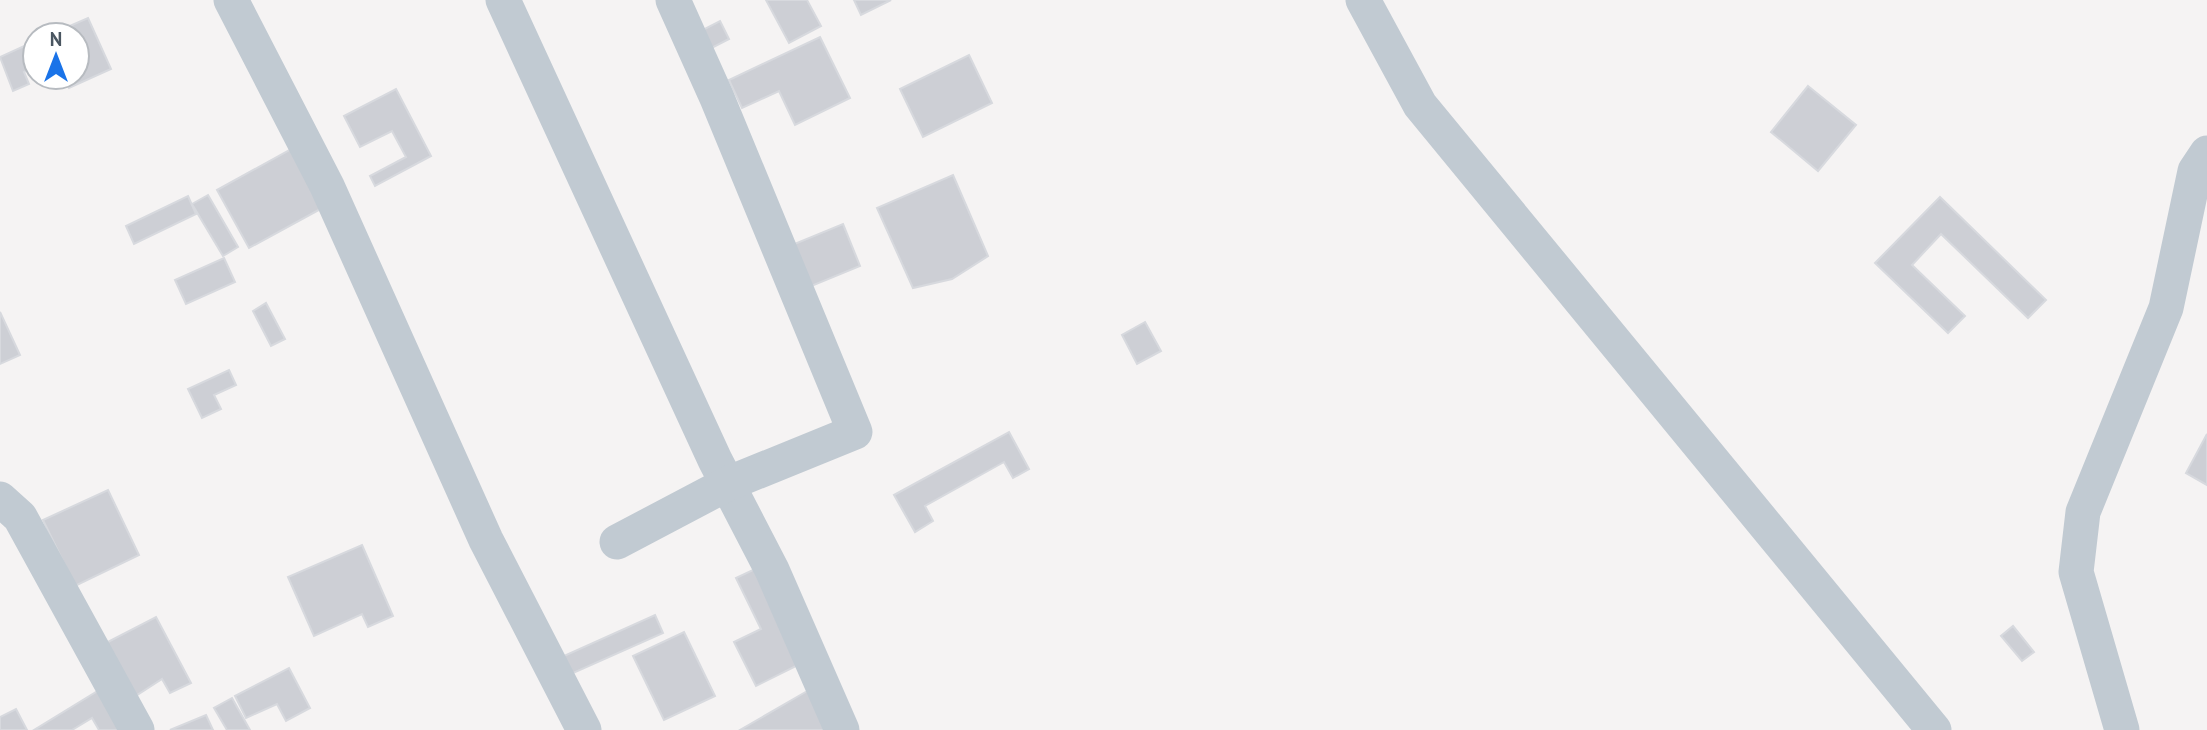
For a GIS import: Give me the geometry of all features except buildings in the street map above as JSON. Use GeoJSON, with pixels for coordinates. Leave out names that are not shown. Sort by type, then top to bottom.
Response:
{"type":"FeatureCollection","features":[{"type":"Feature","properties":{"kind":"street"},"geometry":{"type":"LineString","coordinates":[[231,0],[327,186],[485,540],[584,730]]}},
{"type":"Feature","properties":{"kind":"street"},"geometry":{"type":"LineString","coordinates":[[503,0],[727,484],[772,570],[842,730]]}},
{"type":"Feature","properties":{"kind":"street"},"geometry":{"type":"LineString","coordinates":[[617,542],[727,484],[855,432],[717,98],[673,0]]}},
{"type":"Feature","properties":{"kind":"street"},"geometry":{"type":"LineString","coordinates":[[1363,0],[1420,105],[1934,730]]}},
{"type":"Feature","properties":{"kind":"street"},"geometry":{"type":"LineString","coordinates":[[2122,730],[2076,572],[2083,512],[2166,307],[2195,171],[2207,153]]}},
{"type":"Feature","properties":{"kind":"street"},"geometry":{"type":"LineString","coordinates":[[0,499],[20,517],[137,730]]}}]}
